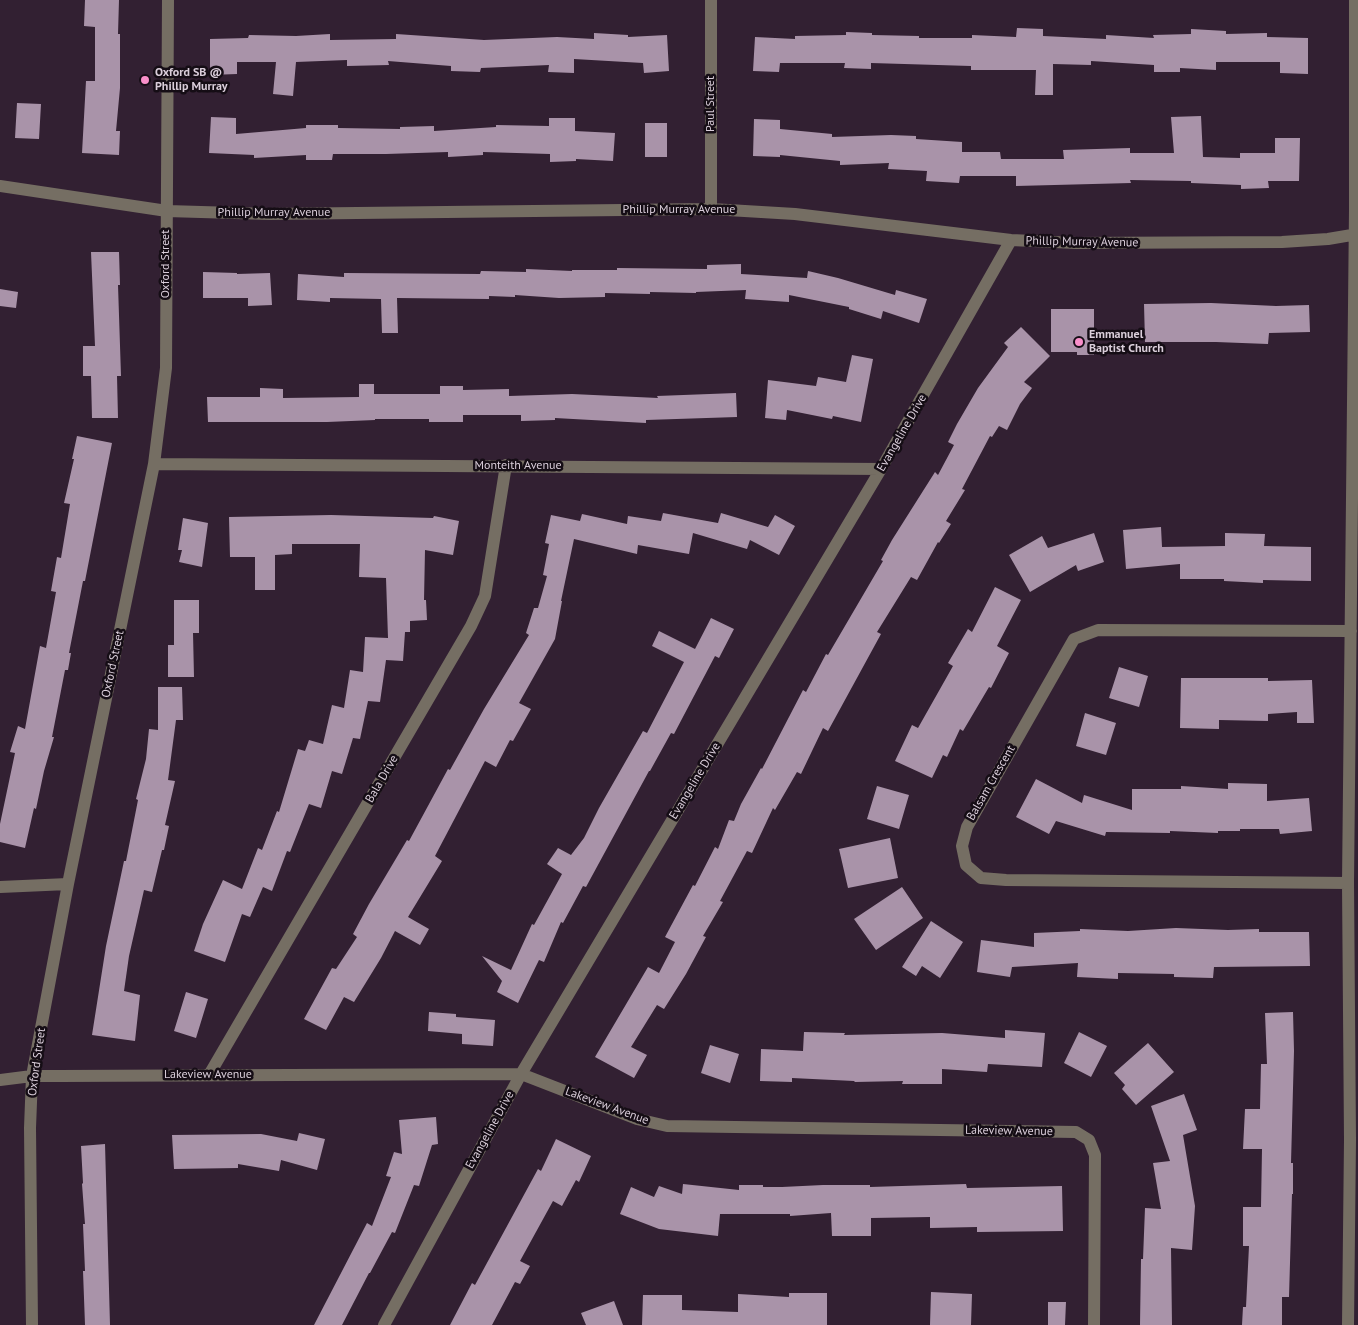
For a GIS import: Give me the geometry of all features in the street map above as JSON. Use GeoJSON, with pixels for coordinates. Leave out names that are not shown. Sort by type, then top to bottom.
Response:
{"type":"FeatureCollection","features":[{"type":"Feature","properties":{"kind":"street","name":"Oxford Street"},"geometry":{"type":"LineString","coordinates":[[32,1325],[30,1128],[32,1076],[68,884],[154,464],[166,368],[168,0]]}},
{"type":"Feature","properties":{"kind":"street","name":"Paul Street"},"geometry":{"type":"LineString","coordinates":[[711,0],[711,209]]}},
{"type":"Feature","properties":{"kind":"street"},"geometry":{"type":"LineString","coordinates":[[1348,1325],[1354,1140],[1353,972],[1348,883],[1355,489],[1355,0]]}},
{"type":"Feature","properties":{"kind":"street","name":"Phillip Murray Avenue"},"geometry":{"type":"LineString","coordinates":[[0,186],[167,211],[269,214],[711,209],[795,214],[1011,240],[1132,244],[1282,242],[1356,235]]}},
{"type":"Feature","properties":{"kind":"street","name":"Evangeline Drive"},"geometry":{"type":"LineString","coordinates":[[384,1325],[521,1074],[881,469],[1011,240]]}},
{"type":"Feature","properties":{"kind":"street","name":"Monteith Avenue"},"geometry":{"type":"LineString","coordinates":[[154,464],[881,469]]}},
{"type":"Feature","properties":{"kind":"street","name":"Bala Drive"},"geometry":{"type":"LineString","coordinates":[[209,1075],[471,626],[485,596],[506,466]]}},
{"type":"Feature","properties":{"kind":"street","name":"Balsam Crescent"},"geometry":{"type":"LineString","coordinates":[[1348,883],[1006,880],[982,878],[966,865],[962,846],[967,827],[1074,639],[1098,630],[1351,631]]}},
{"type":"Feature","properties":{"kind":"street"},"geometry":{"type":"LineString","coordinates":[[0,887],[68,884]]}},
{"type":"Feature","properties":{"kind":"street","name":"Lakeview Avenue"},"geometry":{"type":"LineString","coordinates":[[0,1080],[32,1076],[521,1074],[637,1119],[667,1126],[1076,1132],[1089,1140],[1095,1155],[1094,1325]]}},
{"type":"Feature","properties":{"kind":"building"},"geometry":{"type":"Polygon","coordinates":[[[85,0],[119,0],[120,88],[116,131],[120,131],[119,155],[82,153],[86,81],[95,81],[95,27],[84,26],[85,0]]]}},
{"type":"Feature","properties":{"kind":"building"},"geometry":{"type":"Polygon","coordinates":[[[1017,28],[1043,29],[1043,36],[1106,39],[1106,35],[1154,38],[1153,35],[1191,34],[1191,29],[1226,31],[1226,34],[1267,33],[1267,37],[1308,38],[1308,74],[1280,73],[1280,62],[1216,62],[1216,70],[1180,68],[1180,72],[1154,72],[1154,65],[1091,61],[1091,65],[1053,64],[1053,95],[1035,95],[1036,70],[971,70],[971,66],[871,63],[871,69],[844,68],[845,63],[780,63],[779,72],[753,71],[755,37],[795,39],[795,36],[846,35],[846,32],[872,33],[872,35],[919,36],[919,38],[972,38],[972,35],[1016,37],[1017,28]]]}},
{"type":"Feature","properties":{"kind":"building"},"geometry":{"type":"Polygon","coordinates":[[[594,33],[628,35],[628,37],[667,35],[669,71],[644,73],[643,63],[574,59],[574,73],[548,72],[549,65],[481,68],[480,72],[451,71],[451,66],[388,61],[389,65],[347,66],[347,60],[296,62],[293,96],[273,94],[276,62],[237,62],[237,74],[210,75],[210,39],[248,38],[249,35],[296,36],[330,34],[330,40],[396,39],[396,34],[484,40],[557,37],[594,39],[594,33]]]}},
{"type":"Feature","properties":{"kind":"building"},"geometry":{"type":"Polygon","coordinates":[[[17,103],[41,104],[39,139],[15,138],[17,103]]]}},
{"type":"Feature","properties":{"kind":"building"},"geometry":{"type":"Polygon","coordinates":[[[1201,116],[1203,157],[1240,158],[1240,153],[1275,153],[1275,138],[1300,138],[1299,181],[1268,181],[1269,188],[1241,189],[1241,185],[1191,183],[1191,181],[1130,180],[1131,183],[1016,186],[1016,176],[960,176],[959,183],[926,181],[927,171],[888,169],[889,163],[840,165],[840,161],[780,155],[780,157],[753,156],[754,119],[780,120],[780,129],[832,134],[832,137],[891,135],[916,136],[916,139],[962,142],[962,152],[1000,152],[1001,159],[1064,159],[1063,150],[1130,148],[1130,153],[1174,153],[1171,117],[1201,116]]]}},
{"type":"Feature","properties":{"kind":"building"},"geometry":{"type":"Polygon","coordinates":[[[211,117],[236,118],[236,134],[306,128],[306,125],[338,125],[338,128],[400,129],[400,127],[434,126],[434,131],[496,127],[496,125],[549,126],[549,118],[575,118],[575,131],[615,133],[613,161],[576,159],[576,161],[550,162],[550,154],[483,152],[483,155],[448,157],[448,152],[333,154],[332,160],[306,160],[306,155],[254,158],[254,155],[209,153],[211,117]]]}},
{"type":"Feature","properties":{"kind":"building"},"geometry":{"type":"Polygon","coordinates":[[[645,123],[667,123],[667,157],[645,157],[645,123]]]}},
{"type":"Feature","properties":{"kind":"building"},"geometry":{"type":"Polygon","coordinates":[[[91,252],[119,252],[120,285],[118,285],[121,376],[117,376],[118,418],[92,418],[91,376],[83,376],[83,346],[95,346],[91,252]]]}},
{"type":"Feature","properties":{"kind":"building"},"geometry":{"type":"Polygon","coordinates":[[[741,264],[741,274],[807,278],[808,271],[895,295],[896,290],[927,299],[919,323],[883,311],[881,319],[849,309],[849,307],[789,295],[789,302],[745,299],[746,290],[696,293],[650,292],[650,294],[605,293],[605,297],[559,298],[515,295],[515,297],[489,296],[489,299],[397,298],[398,333],[382,333],[381,299],[330,298],[330,302],[297,300],[298,274],[344,277],[344,273],[480,274],[481,271],[526,272],[526,269],[572,271],[617,270],[617,268],[707,269],[707,265],[741,264]]]}},
{"type":"Feature","properties":{"kind":"building"},"geometry":{"type":"Polygon","coordinates":[[[203,272],[270,273],[272,305],[248,306],[248,298],[203,298],[203,272]]]}},
{"type":"Feature","properties":{"kind":"building"},"geometry":{"type":"Polygon","coordinates":[[[0,289],[18,292],[16,308],[0,306],[0,289]]]}},
{"type":"Feature","properties":{"kind":"building"},"geometry":{"type":"Polygon","coordinates":[[[1211,303],[1276,306],[1309,305],[1310,332],[1269,333],[1268,344],[1145,342],[1144,304],[1211,303]]]}},
{"type":"Feature","properties":{"kind":"building","name":"Emmanuel Baptist Church"},"geometry":{"type":"Polygon","coordinates":[[[1051,309],[1094,309],[1094,355],[1077,355],[1077,352],[1051,352],[1051,309]]]}},
{"type":"Feature","properties":{"kind":"building"},"geometry":{"type":"Polygon","coordinates":[[[1021,327],[1050,356],[1024,382],[1032,388],[1020,404],[1007,430],[999,426],[992,437],[990,436],[962,489],[965,490],[946,521],[951,524],[938,542],[917,580],[911,577],[877,632],[881,634],[828,731],[823,728],[801,774],[797,772],[775,810],[773,808],[752,853],[747,851],[720,901],[723,902],[703,936],[706,937],[686,974],[664,1009],[657,1005],[631,1047],[647,1055],[634,1078],[595,1057],[648,967],[659,973],[675,942],[665,937],[715,847],[718,849],[729,820],[734,821],[741,804],[762,769],[803,690],[806,692],[826,654],[828,655],[883,561],[881,560],[892,540],[935,472],[938,475],[954,445],[948,442],[957,424],[978,388],[1008,347],[1004,343],[1021,327]]]}},
{"type":"Feature","properties":{"kind":"building"},"geometry":{"type":"Polygon","coordinates":[[[852,355],[873,359],[861,422],[833,416],[832,419],[787,410],[786,420],[765,418],[768,380],[816,386],[818,377],[846,382],[852,355]]]}},
{"type":"Feature","properties":{"kind":"building"},"geometry":{"type":"Polygon","coordinates":[[[359,384],[374,384],[374,394],[440,394],[440,386],[463,386],[463,390],[509,389],[509,396],[572,394],[658,398],[657,396],[736,393],[737,417],[646,420],[646,423],[555,418],[555,420],[521,421],[521,415],[463,415],[463,422],[429,422],[429,419],[375,419],[327,422],[208,422],[207,397],[260,397],[260,388],[283,389],[283,398],[359,397],[359,384]]]}},
{"type":"Feature","properties":{"kind":"building"},"geometry":{"type":"Polygon","coordinates":[[[77,436],[112,443],[69,653],[71,653],[68,670],[65,670],[52,737],[54,737],[25,848],[0,842],[0,824],[15,753],[10,752],[18,726],[25,729],[40,646],[46,648],[56,592],[51,591],[57,557],[61,558],[70,504],[64,503],[77,436]]]}},
{"type":"Feature","properties":{"kind":"building"},"geometry":{"type":"Polygon","coordinates":[[[663,513],[718,523],[721,513],[768,527],[775,515],[795,526],[779,555],[750,540],[747,549],[693,533],[689,554],[638,545],[637,554],[574,539],[555,639],[519,703],[531,709],[513,741],[510,740],[496,767],[485,761],[435,856],[442,861],[408,917],[429,929],[420,945],[395,931],[354,1002],[344,997],[326,1030],[304,1019],[332,968],[336,969],[357,937],[353,934],[369,904],[407,840],[409,841],[448,769],[450,770],[529,635],[526,633],[534,608],[538,608],[547,576],[543,575],[549,544],[545,543],[551,515],[580,521],[582,514],[627,524],[628,516],[661,521],[663,513]]]}},
{"type":"Feature","properties":{"kind":"building"},"geometry":{"type":"Polygon","coordinates":[[[331,515],[433,518],[434,516],[459,521],[453,555],[425,550],[424,600],[426,600],[427,620],[410,621],[410,632],[405,632],[403,661],[386,660],[380,702],[368,701],[360,739],[353,738],[342,774],[332,771],[321,808],[309,804],[290,852],[287,851],[272,891],[263,887],[250,917],[242,914],[225,962],[194,951],[203,924],[223,880],[242,889],[258,848],[262,850],[277,811],[279,812],[298,749],[305,751],[309,740],[323,744],[332,705],[344,708],[350,670],[363,672],[365,637],[388,638],[386,578],[359,577],[360,544],[292,544],[292,554],[275,555],[275,590],[255,590],[255,557],[230,557],[229,517],[331,515]]]}},
{"type":"Feature","properties":{"kind":"building"},"geometry":{"type":"Polygon","coordinates":[[[183,518],[208,523],[202,567],[179,562],[182,550],[178,550],[183,518]]]}},
{"type":"Feature","properties":{"kind":"building"},"geometry":{"type":"Polygon","coordinates":[[[1161,527],[1162,547],[1225,546],[1225,533],[1265,534],[1264,546],[1311,547],[1311,581],[1263,580],[1263,583],[1224,581],[1224,579],[1180,579],[1180,564],[1126,569],[1123,530],[1161,527]]]}},
{"type":"Feature","properties":{"kind":"building"},"geometry":{"type":"Polygon","coordinates":[[[1094,533],[1104,562],[1078,571],[1076,565],[1030,592],[1009,555],[1042,536],[1048,548],[1094,533]]]}},
{"type":"Feature","properties":{"kind":"building"},"geometry":{"type":"Polygon","coordinates":[[[995,587],[1021,600],[997,646],[1009,653],[991,688],[989,687],[963,731],[960,729],[947,757],[943,755],[932,778],[895,761],[912,725],[918,728],[953,666],[948,663],[968,629],[972,632],[995,587]]]}},
{"type":"Feature","properties":{"kind":"building"},"geometry":{"type":"Polygon","coordinates":[[[174,600],[199,600],[199,633],[193,633],[194,677],[168,677],[168,645],[174,645],[174,600]]]}},
{"type":"Feature","properties":{"kind":"building"},"geometry":{"type":"Polygon","coordinates":[[[711,618],[734,629],[719,658],[715,656],[674,734],[671,733],[649,771],[586,887],[583,886],[563,923],[561,922],[544,962],[539,960],[518,1003],[497,992],[502,981],[482,956],[511,970],[532,924],[534,925],[562,874],[547,864],[558,848],[571,855],[584,838],[643,731],[647,733],[684,662],[652,646],[659,631],[695,649],[711,618]]]}},
{"type":"Feature","properties":{"kind":"building"},"geometry":{"type":"Polygon","coordinates":[[[1119,667],[1148,676],[1139,707],[1109,698],[1119,667]]]}},
{"type":"Feature","properties":{"kind":"building"},"geometry":{"type":"Polygon","coordinates":[[[1181,678],[1268,678],[1268,681],[1312,680],[1314,723],[1297,723],[1297,712],[1268,714],[1268,721],[1219,720],[1219,729],[1180,728],[1181,678]]]}},
{"type":"Feature","properties":{"kind":"building"},"geometry":{"type":"Polygon","coordinates":[[[158,687],[182,687],[183,720],[176,720],[168,780],[175,781],[165,825],[169,826],[164,850],[162,850],[152,892],[144,890],[129,956],[124,991],[140,995],[135,1041],[92,1035],[106,946],[124,861],[126,861],[138,800],[136,799],[146,759],[149,729],[158,730],[158,687]]]}},
{"type":"Feature","properties":{"kind":"building"},"geometry":{"type":"Polygon","coordinates":[[[1085,713],[1116,723],[1106,755],[1076,746],[1085,713]]]}},
{"type":"Feature","properties":{"kind":"building"},"geometry":{"type":"Polygon","coordinates":[[[1036,779],[1082,803],[1084,795],[1132,810],[1132,789],[1181,789],[1181,786],[1228,789],[1228,783],[1267,784],[1267,801],[1309,798],[1312,831],[1280,834],[1279,829],[1240,829],[1240,831],[1218,831],[1218,833],[1170,831],[1170,833],[1106,832],[1105,836],[1056,821],[1049,834],[1016,817],[1036,779]]]}},
{"type":"Feature","properties":{"kind":"building"},"geometry":{"type":"Polygon","coordinates":[[[877,786],[909,795],[899,829],[867,819],[877,786]]]}},
{"type":"Feature","properties":{"kind":"building"},"geometry":{"type":"Polygon","coordinates":[[[890,838],[898,878],[848,888],[839,849],[890,838]]]}},
{"type":"Feature","properties":{"kind":"building"},"geometry":{"type":"Polygon","coordinates":[[[902,887],[923,918],[876,950],[854,919],[902,887]]]}},
{"type":"Feature","properties":{"kind":"building"},"geometry":{"type":"Polygon","coordinates":[[[931,921],[963,942],[940,978],[922,966],[916,976],[902,967],[931,921]]]}},
{"type":"Feature","properties":{"kind":"building"},"geometry":{"type":"Polygon","coordinates":[[[1176,928],[1259,929],[1259,932],[1309,932],[1310,966],[1214,967],[1213,978],[1174,977],[1174,974],[1118,973],[1118,979],[1077,977],[1078,963],[1012,967],[1010,977],[977,972],[981,940],[1034,947],[1034,933],[1080,931],[1080,929],[1128,931],[1176,928]]]}},
{"type":"Feature","properties":{"kind":"building"},"geometry":{"type":"Polygon","coordinates":[[[186,992],[208,999],[196,1038],[174,1031],[186,992]]]}},
{"type":"Feature","properties":{"kind":"building"},"geometry":{"type":"Polygon","coordinates":[[[429,1012],[456,1014],[456,1017],[495,1020],[493,1046],[462,1044],[462,1034],[428,1031],[429,1012]]]}},
{"type":"Feature","properties":{"kind":"building"},"geometry":{"type":"Polygon","coordinates":[[[1293,1012],[1294,1051],[1291,1163],[1293,1163],[1293,1194],[1289,1297],[1282,1297],[1282,1325],[1242,1325],[1243,1307],[1246,1307],[1249,1246],[1243,1246],[1243,1207],[1261,1207],[1262,1149],[1243,1149],[1245,1109],[1260,1109],[1261,1064],[1267,1064],[1265,1013],[1293,1012]]]}},
{"type":"Feature","properties":{"kind":"building"},"geometry":{"type":"Polygon","coordinates":[[[1005,1030],[1045,1033],[1042,1067],[988,1064],[987,1072],[942,1069],[942,1084],[902,1084],[903,1081],[855,1082],[792,1078],[792,1082],[760,1081],[761,1049],[803,1051],[804,1032],[845,1033],[844,1035],[942,1033],[1005,1038],[1005,1030]]]}},
{"type":"Feature","properties":{"kind":"building"},"geometry":{"type":"Polygon","coordinates":[[[1079,1032],[1107,1046],[1091,1077],[1064,1063],[1079,1032]]]}},
{"type":"Feature","properties":{"kind":"building"},"geometry":{"type":"Polygon","coordinates":[[[1148,1043],[1174,1072],[1136,1105],[1122,1089],[1125,1085],[1114,1073],[1148,1043]]]}},
{"type":"Feature","properties":{"kind":"building"},"geometry":{"type":"Polygon","coordinates":[[[710,1045],[739,1054],[730,1083],[701,1073],[710,1045]]]}},
{"type":"Feature","properties":{"kind":"building"},"geometry":{"type":"Polygon","coordinates":[[[1184,1094],[1197,1130],[1183,1135],[1195,1206],[1192,1250],[1171,1248],[1172,1325],[1140,1325],[1141,1259],[1143,1259],[1145,1208],[1161,1209],[1153,1163],[1170,1161],[1151,1106],[1184,1094]]]}},
{"type":"Feature","properties":{"kind":"building"},"geometry":{"type":"Polygon","coordinates":[[[436,1117],[438,1144],[432,1145],[419,1186],[414,1185],[395,1233],[392,1232],[342,1325],[314,1325],[367,1223],[372,1226],[391,1177],[386,1176],[394,1152],[402,1154],[399,1120],[436,1117]]]}},
{"type":"Feature","properties":{"kind":"building"},"geometry":{"type":"Polygon","coordinates":[[[299,1133],[325,1139],[317,1170],[281,1160],[279,1171],[238,1164],[238,1168],[174,1169],[172,1135],[261,1134],[297,1141],[299,1133]]]}},
{"type":"Feature","properties":{"kind":"building"},"geometry":{"type":"Polygon","coordinates":[[[556,1139],[591,1156],[579,1182],[576,1180],[562,1206],[553,1201],[520,1261],[530,1266],[520,1284],[515,1282],[492,1325],[450,1325],[472,1283],[475,1285],[538,1169],[541,1171],[556,1139]]]}},
{"type":"Feature","properties":{"kind":"building"},"geometry":{"type":"Polygon","coordinates":[[[105,1144],[110,1325],[85,1325],[83,1224],[85,1224],[81,1146],[105,1144]]]}},
{"type":"Feature","properties":{"kind":"building"},"geometry":{"type":"Polygon","coordinates":[[[683,1184],[739,1190],[739,1185],[782,1187],[870,1185],[870,1187],[966,1184],[967,1188],[1062,1186],[1063,1231],[977,1232],[977,1227],[930,1228],[930,1217],[871,1218],[871,1236],[832,1236],[831,1213],[790,1216],[790,1214],[720,1214],[718,1236],[659,1229],[620,1214],[631,1187],[654,1197],[659,1186],[682,1194],[683,1184]]]}},
{"type":"Feature","properties":{"kind":"building"},"geometry":{"type":"Polygon","coordinates":[[[931,1292],[972,1294],[971,1325],[930,1325],[931,1292]]]}},
{"type":"Feature","properties":{"kind":"building"},"geometry":{"type":"Polygon","coordinates":[[[789,1293],[827,1293],[827,1325],[642,1325],[643,1295],[682,1295],[682,1310],[738,1312],[738,1294],[789,1297],[789,1293]]]}},
{"type":"Feature","properties":{"kind":"building"},"geometry":{"type":"Polygon","coordinates":[[[614,1301],[623,1325],[586,1325],[581,1313],[614,1301]]]}},
{"type":"Feature","properties":{"kind":"building"},"geometry":{"type":"Polygon","coordinates":[[[1048,1302],[1066,1302],[1065,1325],[1048,1325],[1048,1302]]]}},
{"type":"Feature","properties":{"kind":"place","name":"Oxford SB @ Phillip Murray"},"geometry":{"type":"Point","coordinates":[145,80]}},
{"type":"Feature","properties":{"kind":"place","name":"Emmanuel Baptist Church"},"geometry":{"type":"Point","coordinates":[1079,342]}}]}
